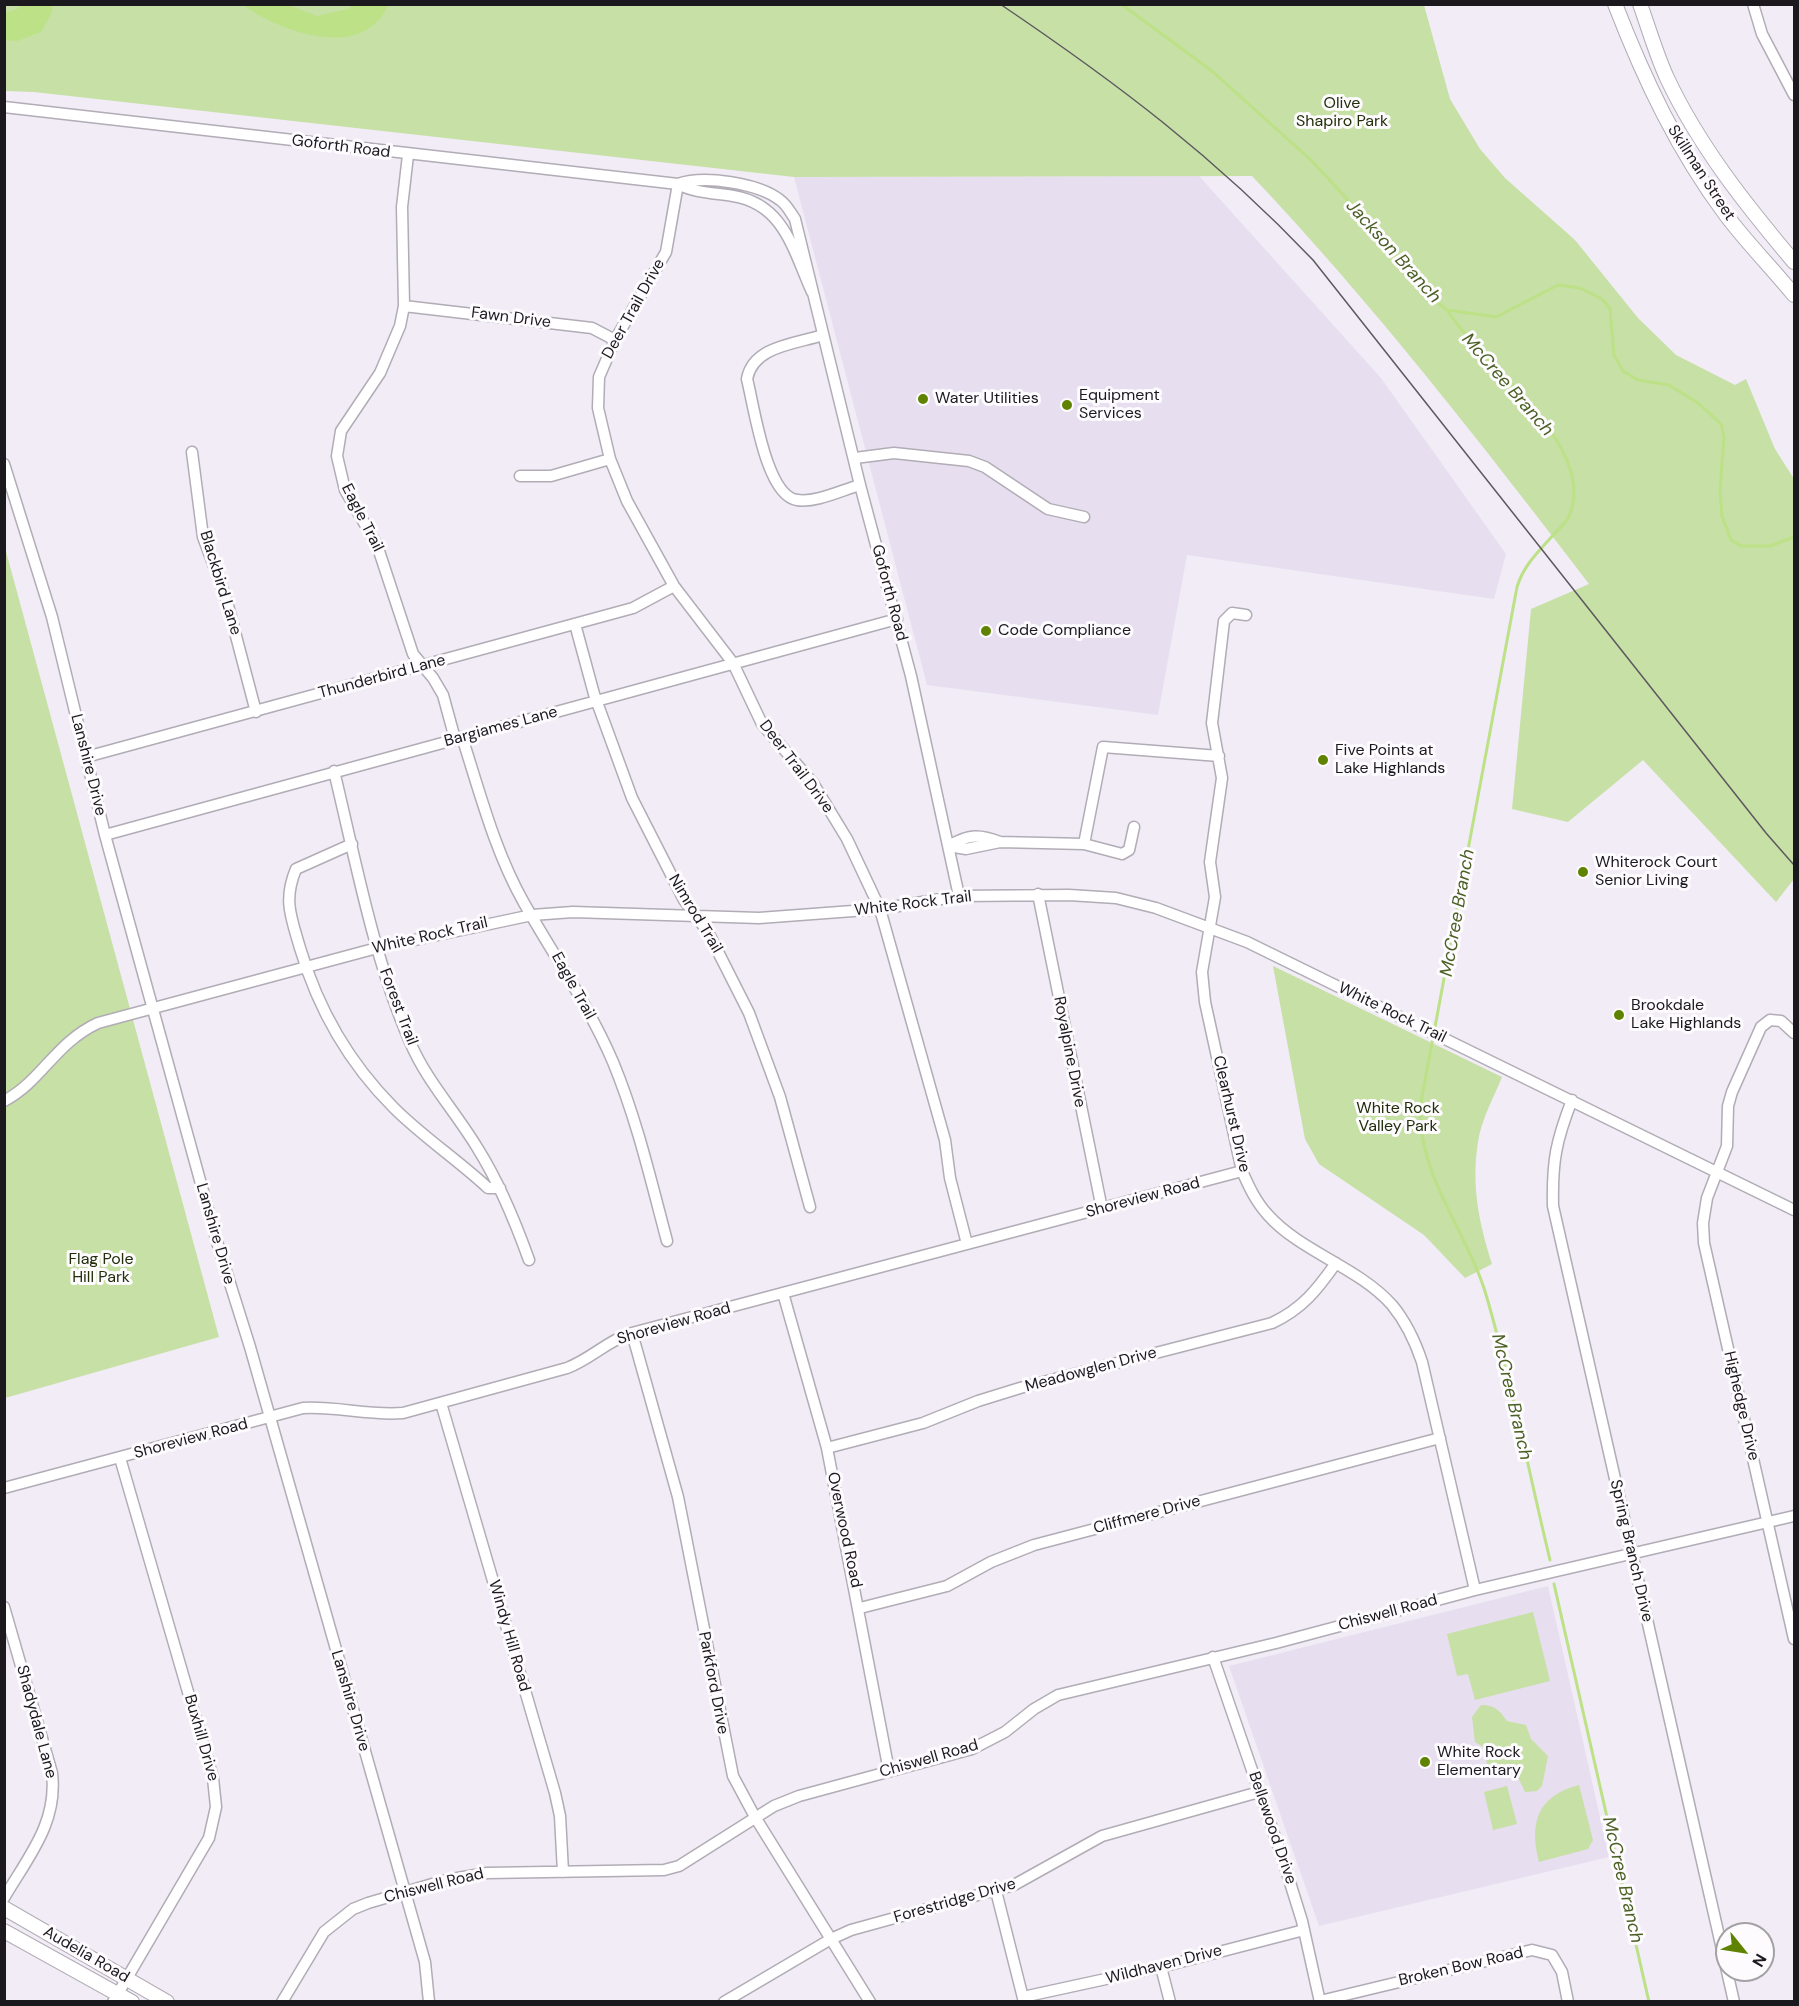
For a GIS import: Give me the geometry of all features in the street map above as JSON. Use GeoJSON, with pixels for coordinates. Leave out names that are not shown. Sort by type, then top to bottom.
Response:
{"type":"FeatureCollection","features":[{"type":"Feature","properties":{"kind":"main road","name":"Skillman Street"},"geometry":{"type":"LineString","coordinates":[[1615,4],[1630,44],[1671,130],[1696,172],[1742,235],[1794,296]]}},
{"type":"Feature","properties":{"kind":"main road","name":"Skillman Street"},"geometry":{"type":"LineString","coordinates":[[1640,4],[1666,77],[1689,118],[1742,200],[1794,262]]}},
{"type":"Feature","properties":{"kind":"main road"},"geometry":{"type":"LineString","coordinates":[[1652,86],[1666,77]]}},
{"type":"Feature","properties":{"kind":"main road"},"geometry":{"type":"LineString","coordinates":[[1783,282],[1794,273]]}},
{"type":"Feature","properties":{"kind":"main road","name":"Audelia Road"},"geometry":{"type":"LineString","coordinates":[[4,1908],[167,2001]]}},
{"type":"Feature","properties":{"kind":"main road","name":"Audelia Road"},"geometry":{"type":"LineString","coordinates":[[4,1931],[116,1998],[132,2001]]}},
{"type":"Feature","properties":{"kind":"street"},"geometry":{"type":"LineString","coordinates":[[1753,4],[1762,34],[1794,94]]}},
{"type":"Feature","properties":{"kind":"street","name":"Goforth Road"},"geometry":{"type":"LineString","coordinates":[[4,107],[678,184],[689,180],[744,185],[756,187],[779,199],[795,219],[800,232],[812,292],[860,485],[897,619],[959,896]]}},
{"type":"Feature","properties":{"kind":"street","name":"Eagle Trail"},"geometry":{"type":"LineString","coordinates":[[408,154],[401,234],[404,306],[391,351],[380,373],[341,431],[337,456],[345,490],[377,545],[412,654],[433,678],[443,694],[505,863],[588,1012],[612,1060],[636,1129],[667,1241]]}},
{"type":"Feature","properties":{"kind":"street","name":"Deer Trail Drive"},"geometry":{"type":"LineString","coordinates":[[678,184],[666,252],[602,367],[597,391],[610,459],[627,501],[674,586],[733,663],[762,724],[813,783],[832,812],[880,909],[945,1140],[950,1178],[967,1244]]}},
{"type":"Feature","properties":{"kind":"street","name":"Fawn Drive"},"geometry":{"type":"LineString","coordinates":[[404,306],[592,328],[615,340]]}},
{"type":"Feature","properties":{"kind":"street"},"geometry":{"type":"LineString","coordinates":[[823,335],[761,354],[749,370],[747,380],[769,469],[779,489],[794,500],[804,501],[860,485]]}},
{"type":"Feature","properties":{"kind":"street","name":"Blackbird Lane"},"geometry":{"type":"LineString","coordinates":[[192,452],[203,537],[226,598],[256,712]]}},
{"type":"Feature","properties":{"kind":"street"},"geometry":{"type":"LineString","coordinates":[[855,458],[894,453],[969,461],[985,467],[1048,509],[1084,517]]}},
{"type":"Feature","properties":{"kind":"street"},"geometry":{"type":"LineString","coordinates":[[520,476],[550,476],[610,459]]}},
{"type":"Feature","properties":{"kind":"street","name":"Lanshire Drive"},"geometry":{"type":"LineString","coordinates":[[4,464],[52,617],[105,835],[152,1008],[425,1962],[429,2001]]}},
{"type":"Feature","properties":{"kind":"street","name":"Thunderbird Lane"},"geometry":{"type":"LineString","coordinates":[[86,757],[633,608],[674,586]]}},
{"type":"Feature","properties":{"kind":"street","name":"Clearhurst Drive"},"geometry":{"type":"LineString","coordinates":[[1246,615],[1232,613],[1224,621],[1212,723],[1219,756],[1222,789],[1210,862],[1215,897],[1202,972],[1204,994],[1242,1171],[1251,1191],[1268,1216],[1378,1292],[1403,1320],[1422,1362],[1475,1590]]}},
{"type":"Feature","properties":{"kind":"street","name":"Bargiames Lane"},"geometry":{"type":"LineString","coordinates":[[105,835],[897,619]]}},
{"type":"Feature","properties":{"kind":"street","name":"Nimrod Trail"},"geometry":{"type":"LineString","coordinates":[[575,624],[597,700],[632,798],[684,900],[708,932],[740,994],[768,1060],[810,1207]]}},
{"type":"Feature","properties":{"kind":"street"},"geometry":{"type":"LineString","coordinates":[[1084,844],[1103,747],[1219,756]]}},
{"type":"Feature","properties":{"kind":"street","name":"Forest Trail"},"geometry":{"type":"LineString","coordinates":[[334,771],[377,948],[410,1042],[425,1072],[477,1147],[500,1188],[529,1260]]}},
{"type":"Feature","properties":{"kind":"street"},"geometry":{"type":"LineString","coordinates":[[949,846],[963,837],[982,835],[1000,842],[1084,844],[1122,854],[1129,850],[1134,827]]}},
{"type":"Feature","properties":{"kind":"street"},"geometry":{"type":"LineString","coordinates":[[351,844],[296,868],[290,884],[288,904],[321,1007],[340,1041],[378,1091],[396,1110],[488,1188],[500,1188]]}},
{"type":"Feature","properties":{"kind":"street","name":"White Rock Trail"},"geometry":{"type":"LineString","coordinates":[[4,1101],[27,1085],[59,1049],[79,1033],[104,1021],[377,948],[532,915],[573,912],[759,918],[880,909],[959,896],[1038,894],[1116,898],[1156,908],[1210,926],[1572,1100],[1794,1210]]}},
{"type":"Feature","properties":{"kind":"street","name":"Royalpine Drive"},"geometry":{"type":"LineString","coordinates":[[1038,894],[1102,1209]]}},
{"type":"Feature","properties":{"kind":"street","name":"Highedge Drive"},"geometry":{"type":"LineString","coordinates":[[1794,1033],[1781,1022],[1770,1020],[1761,1027],[1732,1092],[1728,1106],[1728,1146],[1707,1198],[1703,1223],[1704,1243],[1794,1639]]}},
{"type":"Feature","properties":{"kind":"street","name":"Spring Branch Drive"},"geometry":{"type":"LineString","coordinates":[[1572,1100],[1557,1138],[1552,1165],[1553,1206],[1734,2001]]}},
{"type":"Feature","properties":{"kind":"street","name":"Shoreview Road"},"geometry":{"type":"LineString","coordinates":[[4,1488],[303,1408],[320,1407],[393,1414],[441,1402],[584,1362],[621,1336],[1242,1171]]}},
{"type":"Feature","properties":{"kind":"street","name":"Meadowglen Drive"},"geometry":{"type":"LineString","coordinates":[[827,1448],[923,1423],[978,1401],[1020,1388],[1272,1323],[1299,1308],[1314,1294],[1336,1263]]}},
{"type":"Feature","properties":{"kind":"street","name":"Overwood Road"},"geometry":{"type":"LineString","coordinates":[[783,1293],[827,1448],[860,1608],[889,1771]]}},
{"type":"Feature","properties":{"kind":"street","name":"Parkford Drive"},"geometry":{"type":"LineString","coordinates":[[632,1333],[678,1497],[728,1756],[741,1794],[870,2001]]}},
{"type":"Feature","properties":{"kind":"street","name":"Windy Hill Road"},"geometry":{"type":"LineString","coordinates":[[441,1402],[555,1793],[560,1816],[563,1872]]}},
{"type":"Feature","properties":{"kind":"street","name":"Cliffmere Drive"},"geometry":{"type":"LineString","coordinates":[[860,1608],[947,1586],[991,1562],[1034,1545],[1440,1438]]}},
{"type":"Feature","properties":{"kind":"street","name":"Buxhill Drive"},"geometry":{"type":"LineString","coordinates":[[116,1998],[202,1852],[214,1821],[216,1807],[213,1778],[120,1458]]}},
{"type":"Feature","properties":{"kind":"street","name":"Chiswell Road"},"geometry":{"type":"LineString","coordinates":[[282,2001],[314,1946],[336,1921],[353,1909],[404,1891],[487,1873],[663,1870],[695,1857],[755,1817],[799,1796],[990,1741],[1058,1695],[1475,1590],[1794,1516]]}},
{"type":"Feature","properties":{"kind":"street","name":"Shadydale Lane"},"geometry":{"type":"LineString","coordinates":[[4,1607],[52,1773],[54,1794],[45,1828],[4,1898]]}},
{"type":"Feature","properties":{"kind":"street","name":"Bellewood Drive"},"geometry":{"type":"LineString","coordinates":[[1213,1657],[1304,1930],[1320,2001]]}},
{"type":"Feature","properties":{"kind":"street","name":"Forestridge Drive"},"geometry":{"type":"LineString","coordinates":[[724,2001],[831,1939],[851,1930],[996,1891],[1030,1879],[1079,1846],[1102,1836],[1259,1792]]}},
{"type":"Feature","properties":{"kind":"street"},"geometry":{"type":"LineString","coordinates":[[996,1891],[1024,2000]]}},
{"type":"Feature","properties":{"kind":"street","name":"Wildhaven Drive"},"geometry":{"type":"LineString","coordinates":[[1024,2000],[1304,1930]]}},
{"type":"Feature","properties":{"kind":"street","name":"Broken Bow Road"},"geometry":{"type":"LineString","coordinates":[[1320,2001],[1532,1950],[1552,1955],[1562,1972],[1568,2001]]}},
{"type":"Feature","properties":{"kind":"street"},"geometry":{"type":"LineString","coordinates":[[1161,1967],[1170,2001]]}},
{"type":"Feature","properties":{"kind":"shaded area"},"geometry":{"type":"Polygon","coordinates":[[[21,5],[53,5],[51,14],[41,32],[17,41],[5,40],[5,13],[21,5]]]}},
{"type":"Feature","properties":{"kind":"shaded area"},"geometry":{"type":"Polygon","coordinates":[[[243,5],[288,5],[317,16],[348,9],[353,5],[388,5],[376,23],[360,33],[341,37],[298,32],[277,24],[243,5]]]}},
{"type":"Feature","properties":{"kind":"shaded area"},"geometry":{"type":"Polygon","coordinates":[[[1199,176],[1381,378],[1506,554],[1494,599],[1187,555],[1158,715],[927,685],[794,177],[1199,176]]]}},
{"type":"Feature","properties":{"kind":"shaded area","name":"White Rock Elementary"},"geometry":{"type":"Polygon","coordinates":[[[1548,1586],[1609,1857],[1319,1926],[1229,1666],[1548,1586]]]}},
{"type":"Feature","properties":{"kind":"green space","name":"Olive Shapiro Park"},"geometry":{"type":"Polygon","coordinates":[[[5,5],[1424,5],[1450,99],[1480,149],[1505,178],[1575,240],[1638,318],[1676,355],[1735,385],[1746,379],[1775,449],[1794,479],[1794,879],[1776,902],[1643,760],[1568,822],[1512,809],[1531,609],[1589,584],[1384,325],[1252,176],[794,177],[34,92],[5,91],[5,5]]]}},
{"type":"Feature","properties":{"kind":"green space","name":"Flag Pole Hill Park"},"geometry":{"type":"Polygon","coordinates":[[[4,544],[219,1337],[5,1398],[4,1398],[4,544]]]}},
{"type":"Feature","properties":{"kind":"green space","name":"White Rock Valley Park"},"geometry":{"type":"Polygon","coordinates":[[[1273,966],[1502,1077],[1482,1125],[1475,1173],[1483,1234],[1492,1264],[1465,1278],[1424,1235],[1319,1164],[1305,1139],[1273,966]]]}},
{"type":"Feature","properties":{"kind":"green space"},"geometry":{"type":"Polygon","coordinates":[[[1533,1612],[1550,1681],[1475,1700],[1468,1674],[1457,1676],[1447,1634],[1533,1612]]]}},
{"type":"Feature","properties":{"kind":"green space"},"geometry":{"type":"Polygon","coordinates":[[[1481,1705],[1496,1709],[1507,1721],[1526,1725],[1531,1739],[1548,1756],[1542,1786],[1537,1791],[1525,1792],[1517,1775],[1497,1773],[1487,1765],[1485,1748],[1475,1742],[1472,1717],[1481,1705]]]}},
{"type":"Feature","properties":{"kind":"green space"},"geometry":{"type":"Polygon","coordinates":[[[1579,1785],[1593,1840],[1588,1849],[1539,1862],[1535,1835],[1540,1813],[1545,1804],[1554,1796],[1579,1785]]]}},
{"type":"Feature","properties":{"kind":"green space"},"geometry":{"type":"Polygon","coordinates":[[[1507,1786],[1517,1824],[1493,1830],[1484,1792],[1507,1786]]]}},
{"type":"Feature","properties":{"kind":"waterway","name":"Jackson Branch"},"geometry":{"type":"LineString","coordinates":[[1121,4],[1212,71],[1312,161],[1381,236],[1429,296],[1447,310],[1496,317],[1558,285],[1580,288],[1602,299],[1610,309],[1614,355],[1623,371],[1638,380],[1669,385],[1698,403],[1721,424],[1724,437],[1720,490],[1722,516],[1731,540],[1741,546],[1770,546],[1794,537]]}},
{"type":"Feature","properties":{"kind":"waterway","name":"McCree Branch"},"geometry":{"type":"LineString","coordinates":[[1447,310],[1552,433],[1567,460],[1574,487],[1568,519],[1533,558],[1517,587],[1421,1102],[1421,1128],[1434,1178],[1468,1249],[1487,1298],[1550,1560]]}},
{"type":"Feature","properties":{"kind":"waterway","name":"McCree Branch"},"geometry":{"type":"LineString","coordinates":[[1554,1584],[1649,2002]]}},
{"type":"Feature","properties":{"kind":"tram line"},"geometry":{"type":"LineString","coordinates":[[1000,4],[1164,123],[1239,188],[1313,260],[1766,833],[1794,865]]}},
{"type":"Feature","properties":{"kind":"place","name":"Water Utilities"},"geometry":{"type":"Point","coordinates":[923,399]}},
{"type":"Feature","properties":{"kind":"place","name":"Equipment Services"},"geometry":{"type":"Point","coordinates":[1067,405]}},
{"type":"Feature","properties":{"kind":"place","name":"Code Compliance"},"geometry":{"type":"Point","coordinates":[986,631]}},
{"type":"Feature","properties":{"kind":"place","name":"Five Points at Lake Highlands"},"geometry":{"type":"Point","coordinates":[1323,760]}},
{"type":"Feature","properties":{"kind":"place","name":"Whiterock Court Senior Living"},"geometry":{"type":"Point","coordinates":[1583,872]}},
{"type":"Feature","properties":{"kind":"place","name":"Brookdale Lake Highlands"},"geometry":{"type":"Point","coordinates":[1619,1015]}},
{"type":"Feature","properties":{"kind":"place","name":"White Rock Elementary"},"geometry":{"type":"Point","coordinates":[1425,1762]}}]}
